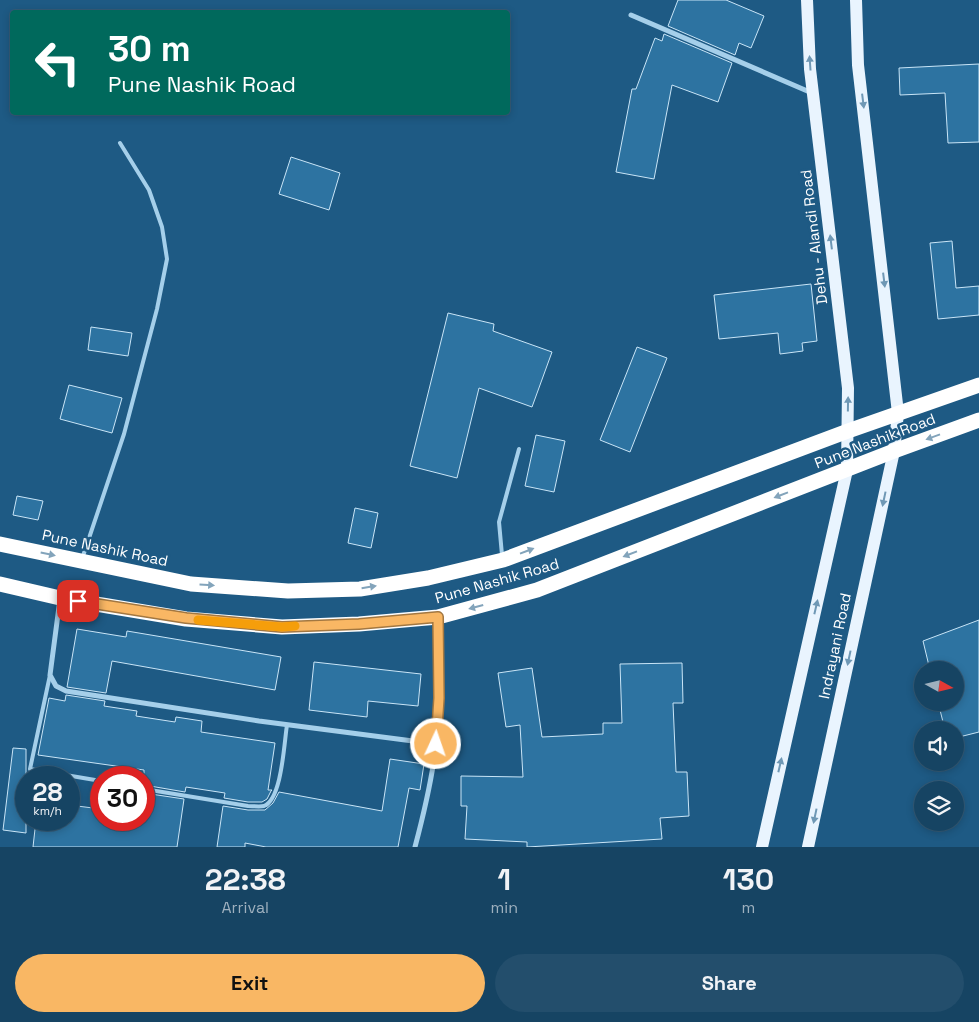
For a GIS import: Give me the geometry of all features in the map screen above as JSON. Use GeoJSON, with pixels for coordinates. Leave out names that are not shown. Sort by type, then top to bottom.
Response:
{"type":"FeatureCollection","features":[{"type":"Feature","properties":{"kind":"highway","name":"Pune Nashik Road"},"geometry":{"type":"LineString","coordinates":[[0,544],[191,584],[288,591],[360,589],[428,578],[502,560],[979,384]]}},
{"type":"Feature","properties":{"kind":"highway","name":"Pune Nashik Road"},"geometry":{"type":"LineString","coordinates":[[0,584],[60,598],[186,618],[282,627],[359,624],[438,617],[537,590],[894,451],[979,420]]}},
{"type":"Feature","properties":{"kind":"main road","name":"Dehu - Alandi Road"},"geometry":{"type":"LineString","coordinates":[[807,0],[810,69],[848,388],[847,470]]}},
{"type":"Feature","properties":{"kind":"main road"},"geometry":{"type":"LineString","coordinates":[[856,0],[858,65],[898,413],[894,451]]}},
{"type":"Feature","properties":{"kind":"main road","name":"Indrayani Road"},"geometry":{"type":"LineString","coordinates":[[808,847],[894,451]]}},
{"type":"Feature","properties":{"kind":"main road","name":"Indrayani Road"},"geometry":{"type":"LineString","coordinates":[[762,847],[847,470]]}},
{"type":"Feature","properties":{"kind":"street"},"geometry":{"type":"LineString","coordinates":[[631,15],[813,93]]}},
{"type":"Feature","properties":{"kind":"street"},"geometry":{"type":"LineString","coordinates":[[60,598],[50,675],[56,686],[66,691],[287,725],[436,744]]}},
{"type":"Feature","properties":{"kind":"street"},"geometry":{"type":"LineString","coordinates":[[415,847],[428,799],[436,744],[439,698],[438,617]]}},
{"type":"Feature","properties":{"kind":"lane"},"geometry":{"type":"LineString","coordinates":[[82,561],[124,434],[157,309],[167,259],[162,227],[149,190],[120,143]]}},
{"type":"Feature","properties":{"kind":"lane"},"geometry":{"type":"LineString","coordinates":[[502,560],[499,522],[519,449]]}},
{"type":"Feature","properties":{"kind":"lane"},"geometry":{"type":"LineString","coordinates":[[50,675],[30,769],[90,779]]}},
{"type":"Feature","properties":{"kind":"lane"},"geometry":{"type":"LineString","coordinates":[[155,790],[248,806],[263,806],[271,800],[277,787],[287,725]]}},
{"type":"Feature","properties":{"kind":"building"},"geometry":{"type":"Polygon","coordinates":[[[678,0],[726,0],[764,16],[751,48],[739,43],[735,55],[668,26],[678,0]]]}},
{"type":"Feature","properties":{"kind":"building"},"geometry":{"type":"Polygon","coordinates":[[[664,34],[732,63],[718,102],[672,85],[654,179],[616,172],[632,89],[636,89],[655,38],[662,41],[664,34]]]}},
{"type":"Feature","properties":{"kind":"building"},"geometry":{"type":"Polygon","coordinates":[[[979,64],[979,142],[948,143],[945,93],[900,95],[899,68],[979,64]]]}},
{"type":"Feature","properties":{"kind":"building"},"geometry":{"type":"Polygon","coordinates":[[[291,157],[340,173],[329,210],[279,194],[291,157]]]}},
{"type":"Feature","properties":{"kind":"building"},"geometry":{"type":"Polygon","coordinates":[[[952,241],[956,288],[979,286],[979,315],[938,319],[930,243],[952,241]]]}},
{"type":"Feature","properties":{"kind":"building"},"geometry":{"type":"Polygon","coordinates":[[[811,284],[817,341],[802,343],[803,351],[780,354],[778,333],[719,339],[714,295],[811,284]]]}},
{"type":"Feature","properties":{"kind":"building"},"geometry":{"type":"Polygon","coordinates":[[[448,313],[494,324],[493,331],[552,352],[532,407],[479,388],[457,478],[410,466],[448,313]]]}},
{"type":"Feature","properties":{"kind":"building"},"geometry":{"type":"Polygon","coordinates":[[[91,327],[132,333],[128,356],[88,350],[91,327]]]}},
{"type":"Feature","properties":{"kind":"building"},"geometry":{"type":"Polygon","coordinates":[[[637,347],[667,358],[630,452],[600,440],[637,347]]]}},
{"type":"Feature","properties":{"kind":"building"},"geometry":{"type":"Polygon","coordinates":[[[69,385],[122,398],[112,433],[60,419],[69,385]]]}},
{"type":"Feature","properties":{"kind":"building"},"geometry":{"type":"Polygon","coordinates":[[[536,435],[565,441],[554,492],[525,486],[536,435]]]}},
{"type":"Feature","properties":{"kind":"building"},"geometry":{"type":"Polygon","coordinates":[[[17,496],[43,501],[38,520],[13,515],[17,496]]]}},
{"type":"Feature","properties":{"kind":"building"},"geometry":{"type":"Polygon","coordinates":[[[355,508],[378,513],[371,548],[348,543],[355,508]]]}},
{"type":"Feature","properties":{"kind":"building"},"geometry":{"type":"Polygon","coordinates":[[[979,620],[979,732],[964,736],[964,721],[943,721],[940,711],[964,711],[964,661],[928,661],[923,641],[979,620]]]}},
{"type":"Feature","properties":{"kind":"building"},"geometry":{"type":"Polygon","coordinates":[[[77,629],[126,637],[127,631],[281,657],[275,690],[112,661],[106,693],[67,687],[77,629]]]}},
{"type":"Feature","properties":{"kind":"building"},"geometry":{"type":"Polygon","coordinates":[[[314,662],[421,674],[418,706],[368,701],[367,717],[309,710],[314,662]]]}},
{"type":"Feature","properties":{"kind":"building"},"geometry":{"type":"Polygon","coordinates":[[[682,663],[683,703],[673,703],[676,772],[687,772],[689,816],[660,818],[662,839],[527,847],[527,842],[465,839],[467,806],[461,806],[461,776],[523,777],[520,725],[506,727],[498,673],[532,668],[542,737],[603,734],[603,723],[622,723],[620,664],[682,663]]]}},
{"type":"Feature","properties":{"kind":"building"},"geometry":{"type":"Polygon","coordinates":[[[66,695],[105,701],[104,706],[137,711],[136,716],[175,722],[176,717],[202,721],[201,732],[275,743],[268,790],[272,790],[267,799],[262,802],[248,802],[224,798],[225,793],[186,787],[185,792],[155,787],[155,766],[116,766],[38,755],[49,698],[65,701],[66,695]]]}},
{"type":"Feature","properties":{"kind":"building"},"geometry":{"type":"Polygon","coordinates":[[[13,748],[26,749],[26,766],[15,766],[15,831],[26,831],[26,833],[3,830],[13,748]]]}},
{"type":"Feature","properties":{"kind":"building"},"geometry":{"type":"Polygon","coordinates":[[[390,759],[424,764],[420,790],[409,788],[398,847],[266,847],[245,843],[245,847],[217,847],[223,806],[248,810],[265,810],[273,803],[279,792],[382,811],[390,759]]]}},
{"type":"Feature","properties":{"kind":"building"},"geometry":{"type":"Polygon","coordinates":[[[155,795],[184,799],[177,847],[33,847],[35,831],[80,831],[80,806],[90,808],[90,831],[155,831],[155,795]]]}},
{"type":"Feature","properties":{"kind":"slow traffic"},"geometry":{"type":"LineString","coordinates":[[198,620],[282,627],[295,626]]}},
{"type":"Feature","properties":{"kind":"route"},"geometry":{"type":"LineString","coordinates":[[78,601],[186,618],[282,627],[359,624],[438,617],[439,698],[436,744]]}}]}
